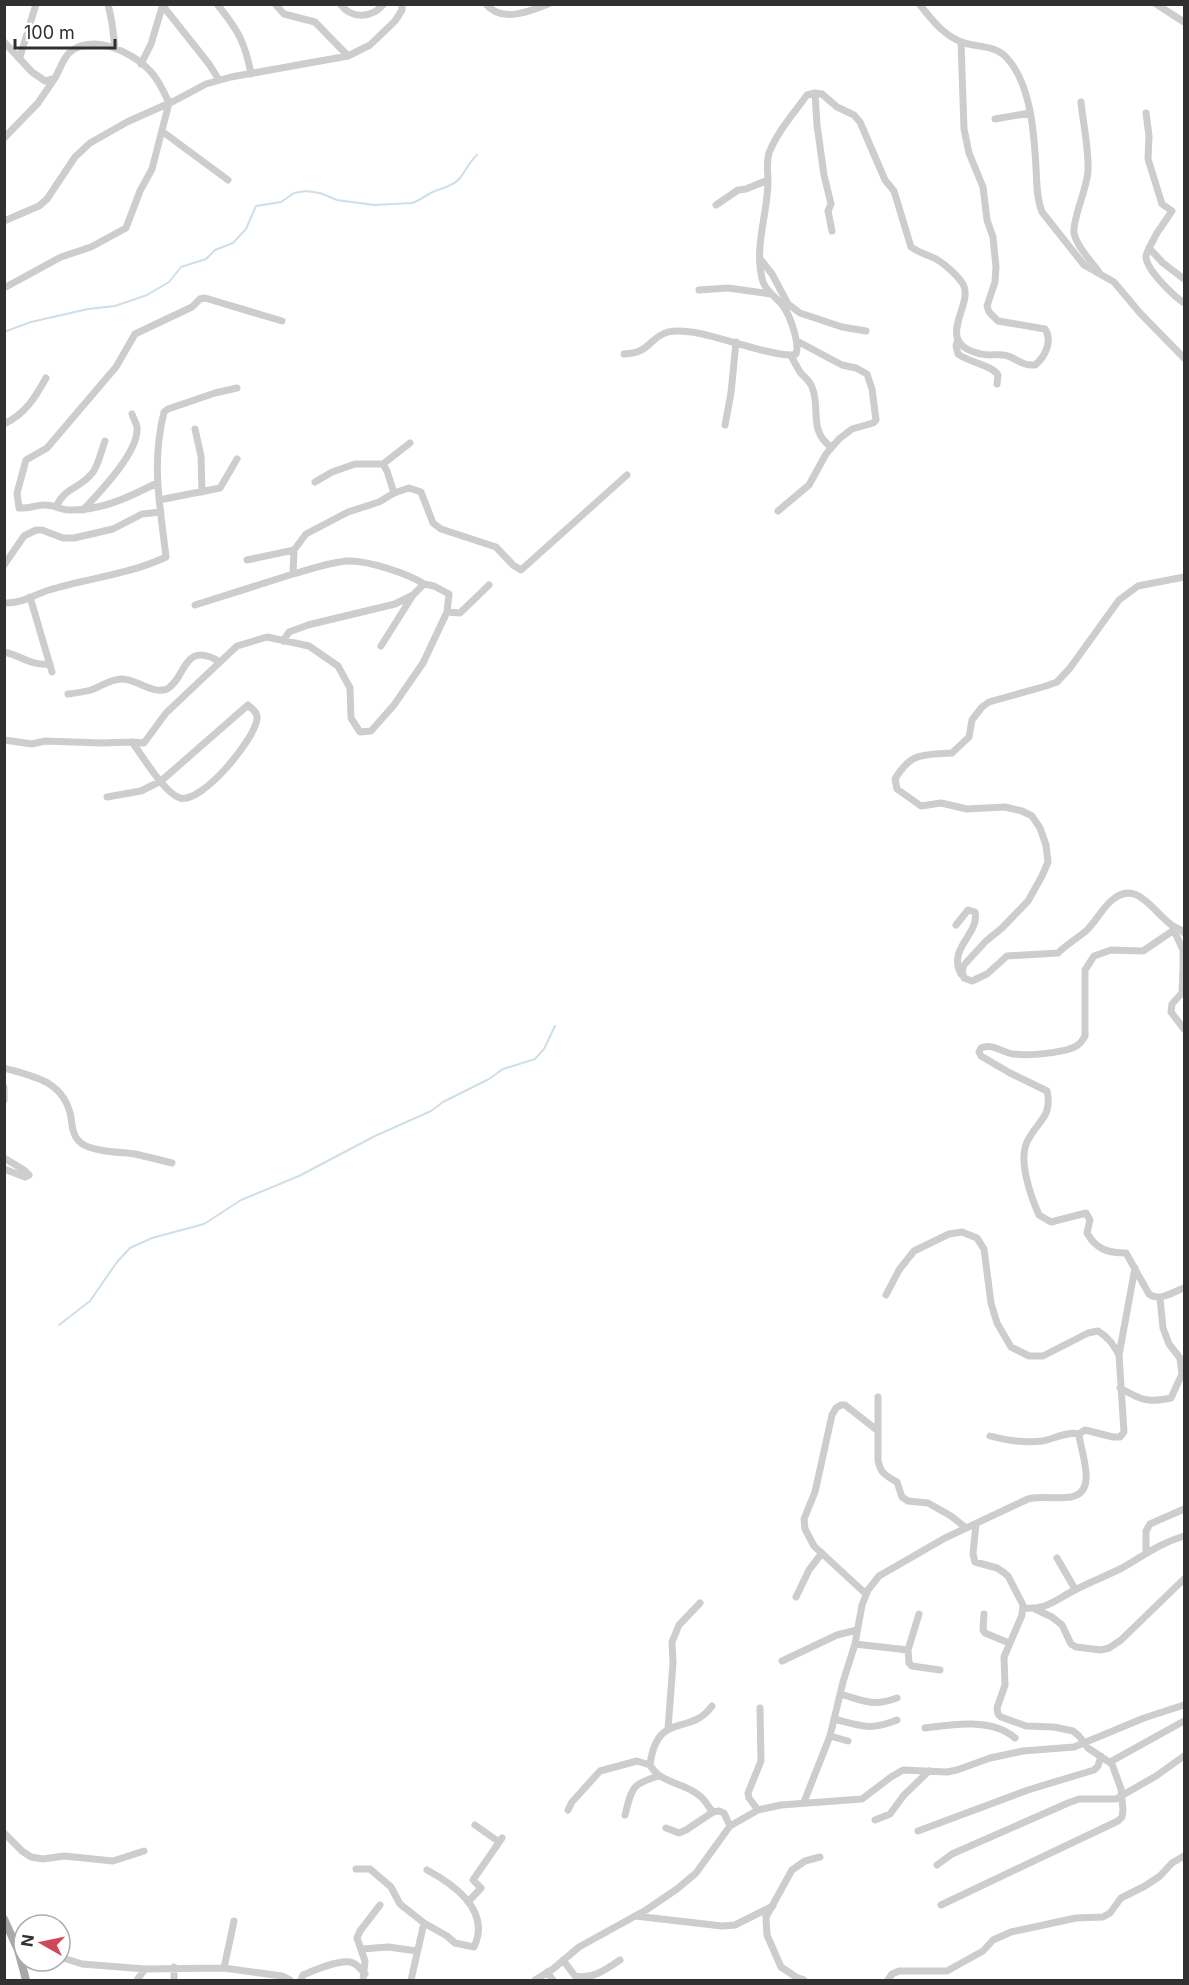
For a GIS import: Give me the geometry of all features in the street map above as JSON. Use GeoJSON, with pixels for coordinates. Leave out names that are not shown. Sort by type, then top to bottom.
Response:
{"type":"FeatureCollection","features":[{"type":"Feature","properties":{"kind":"main road"},"geometry":{"type":"LineString","coordinates":[[5,1923],[12,1937]]}},
{"type":"Feature","properties":{"kind":"street"},"geometry":{"type":"LineString","coordinates":[[20,57],[36,4]]}},
{"type":"Feature","properties":{"kind":"street"},"geometry":{"type":"LineString","coordinates":[[108,4],[115,48]]}},
{"type":"Feature","properties":{"kind":"street"},"geometry":{"type":"LineString","coordinates":[[217,4],[238,32],[246,49],[251,74]]}},
{"type":"Feature","properties":{"kind":"street"},"geometry":{"type":"LineString","coordinates":[[275,4],[284,14],[292,18],[315,22],[348,56]]}},
{"type":"Feature","properties":{"kind":"street"},"geometry":{"type":"LineString","coordinates":[[340,4],[344,10],[362,16],[372,14],[384,4]]}},
{"type":"Feature","properties":{"kind":"street"},"geometry":{"type":"LineString","coordinates":[[4,221],[25,214],[39,206],[47,199],[75,157],[90,143],[127,122],[219,80],[348,56],[370,45],[395,21],[402,10],[402,4]]}},
{"type":"Feature","properties":{"kind":"street"},"geometry":{"type":"LineString","coordinates":[[486,4],[494,12],[502,15],[548,4]]}},
{"type":"Feature","properties":{"kind":"street"},"geometry":{"type":"LineString","coordinates":[[919,4],[939,29],[961,42],[997,51],[1006,57],[1022,84],[1030,113],[1038,201],[1042,212],[1084,265],[1114,282],[1140,313],[1185,358]]}},
{"type":"Feature","properties":{"kind":"street"},"geometry":{"type":"LineString","coordinates":[[1156,4],[1185,22]]}},
{"type":"Feature","properties":{"kind":"street"},"geometry":{"type":"LineString","coordinates":[[141,64],[151,44],[163,5]]}},
{"type":"Feature","properties":{"kind":"street"},"geometry":{"type":"LineString","coordinates":[[163,5],[209,63],[219,80]]}},
{"type":"Feature","properties":{"kind":"street"},"geometry":{"type":"LineString","coordinates":[[4,42],[40,79],[45,81],[55,78]]}},
{"type":"Feature","properties":{"kind":"street"},"geometry":{"type":"LineString","coordinates":[[958,339],[965,347],[981,354],[1004,355],[1020,364],[1029,365],[1035,365],[1042,360],[1049,341],[1045,329],[998,321],[989,312],[987,306],[995,282],[996,267],[993,237],[987,220],[983,187],[969,153],[964,129],[961,42]]}},
{"type":"Feature","properties":{"kind":"street"},"geometry":{"type":"LineString","coordinates":[[4,138],[38,103],[69,54],[78,48],[100,44],[115,48],[149,70],[158,81],[169,103],[152,169],[140,191],[126,228],[91,247],[61,257],[4,288]]}},
{"type":"Feature","properties":{"kind":"street"},"geometry":{"type":"LineString","coordinates":[[815,93],[824,175],[831,204],[828,211],[832,231]]}},
{"type":"Feature","properties":{"kind":"street"},"geometry":{"type":"LineString","coordinates":[[624,354],[642,352],[666,332],[674,331],[716,336],[773,353],[791,356],[795,354],[798,349],[797,341],[784,307],[765,287],[762,279],[760,232],[768,180],[769,153],[807,95],[815,93],[822,94],[837,107],[854,115],[860,122],[885,180],[894,191],[911,247],[918,253],[937,259],[964,286],[966,294],[956,327],[958,354],[995,370],[998,375],[997,384]]}},
{"type":"Feature","properties":{"kind":"street"},"geometry":{"type":"LineString","coordinates":[[1081,102],[1088,170],[1075,219],[1074,233],[1080,247],[1100,274]]}},
{"type":"Feature","properties":{"kind":"street"},"geometry":{"type":"LineString","coordinates":[[995,119],[1030,113]]}},
{"type":"Feature","properties":{"kind":"street"},"geometry":{"type":"LineString","coordinates":[[1146,113],[1149,136],[1148,159],[1162,204],[1172,211],[1157,233],[1146,257],[1173,294],[1185,303]]}},
{"type":"Feature","properties":{"kind":"street"},"geometry":{"type":"LineString","coordinates":[[163,132],[228,180]]}},
{"type":"Feature","properties":{"kind":"street"},"geometry":{"type":"LineString","coordinates":[[716,205],[738,190],[768,180]]}},
{"type":"Feature","properties":{"kind":"street"},"geometry":{"type":"LineString","coordinates":[[1149,248],[1163,263],[1185,279]]}},
{"type":"Feature","properties":{"kind":"street"},"geometry":{"type":"LineString","coordinates":[[761,260],[772,274],[788,304],[800,313],[842,327],[866,331]]}},
{"type":"Feature","properties":{"kind":"street"},"geometry":{"type":"LineString","coordinates":[[762,279],[772,274]]}},
{"type":"Feature","properties":{"kind":"street"},"geometry":{"type":"LineString","coordinates":[[699,290],[728,288],[772,294]]}},
{"type":"Feature","properties":{"kind":"street"},"geometry":{"type":"LineString","coordinates":[[157,483],[121,501],[90,510],[66,510],[45,504],[29,509],[19,508],[17,493],[26,460],[47,448],[70,422],[116,367],[135,334],[192,307],[200,299],[205,298],[282,321]]}},
{"type":"Feature","properties":{"kind":"street"},"geometry":{"type":"LineString","coordinates":[[778,511],[809,485],[831,447],[852,429],[876,420],[872,389],[867,374],[856,368],[842,365],[797,341]]}},
{"type":"Feature","properties":{"kind":"street"},"geometry":{"type":"LineString","coordinates":[[725,425],[736,342]]}},
{"type":"Feature","properties":{"kind":"street"},"geometry":{"type":"LineString","coordinates":[[791,356],[800,372],[812,384],[816,399],[819,434],[831,447]]}},
{"type":"Feature","properties":{"kind":"street"},"geometry":{"type":"LineString","coordinates":[[4,424],[17,418],[37,396],[46,378]]}},
{"type":"Feature","properties":{"kind":"street"},"geometry":{"type":"LineString","coordinates":[[4,603],[14,604],[49,590],[125,572],[166,557],[156,456],[164,412],[196,399],[237,388]]}},
{"type":"Feature","properties":{"kind":"street"},"geometry":{"type":"LineString","coordinates":[[83,510],[106,485],[131,450],[137,428],[132,414]]}},
{"type":"Feature","properties":{"kind":"street"},"geometry":{"type":"LineString","coordinates":[[195,429],[201,456],[202,492]]}},
{"type":"Feature","properties":{"kind":"street"},"geometry":{"type":"LineString","coordinates":[[56,507],[64,493],[84,482],[94,471],[105,441]]}},
{"type":"Feature","properties":{"kind":"street"},"geometry":{"type":"LineString","coordinates":[[315,482],[355,464],[383,464],[411,443]]}},
{"type":"Feature","properties":{"kind":"street"},"geometry":{"type":"LineString","coordinates":[[159,500],[220,488],[237,459]]}},
{"type":"Feature","properties":{"kind":"street"},"geometry":{"type":"LineString","coordinates":[[383,464],[394,493]]}},
{"type":"Feature","properties":{"kind":"street"},"geometry":{"type":"LineString","coordinates":[[293,574],[294,550],[306,534],[348,512],[379,502],[394,493],[409,488],[421,492],[434,523],[441,529],[496,547],[521,570],[627,475]]}},
{"type":"Feature","properties":{"kind":"street"},"geometry":{"type":"LineString","coordinates":[[4,565],[24,536],[36,530],[63,538],[74,538],[113,530],[142,514],[160,512]]}},
{"type":"Feature","properties":{"kind":"street"},"geometry":{"type":"LineString","coordinates":[[247,560],[294,550]]}},
{"type":"Feature","properties":{"kind":"street"},"geometry":{"type":"LineString","coordinates":[[4,740],[32,744],[45,741],[102,744],[144,743],[166,713],[237,646],[267,637],[309,646],[338,666],[350,688],[351,718],[360,732],[371,731],[423,663],[447,612],[449,594],[411,576],[350,561],[327,564],[195,605]]}},
{"type":"Feature","properties":{"kind":"street"},"geometry":{"type":"LineString","coordinates":[[964,978],[962,971],[964,965],[1028,901],[1048,862],[1046,844],[1032,816],[1022,811],[1005,807],[967,809],[941,803],[921,806],[897,789],[895,779],[902,767],[919,755],[952,753],[969,737],[972,720],[989,702],[1057,682],[1070,668],[1119,600],[1138,586],[1185,577]]}},
{"type":"Feature","properties":{"kind":"street"},"geometry":{"type":"LineString","coordinates":[[381,646],[413,595],[424,584]]}},
{"type":"Feature","properties":{"kind":"street"},"geometry":{"type":"LineString","coordinates":[[447,612],[460,612],[489,585]]}},
{"type":"Feature","properties":{"kind":"street"},"geometry":{"type":"LineString","coordinates":[[283,641],[289,632],[395,604],[413,595]]}},
{"type":"Feature","properties":{"kind":"street"},"geometry":{"type":"LineString","coordinates":[[30,597],[52,672]]}},
{"type":"Feature","properties":{"kind":"street"},"geometry":{"type":"LineString","coordinates":[[4,652],[38,665],[50,663]]}},
{"type":"Feature","properties":{"kind":"street"},"geometry":{"type":"LineString","coordinates":[[68,694],[123,679],[135,681],[156,690],[165,690],[173,684],[190,659],[202,655],[210,656],[220,662]]}},
{"type":"Feature","properties":{"kind":"street"},"geometry":{"type":"LineString","coordinates":[[107,796],[141,790],[161,781],[248,705],[256,712],[258,718],[252,733],[236,756],[205,790],[185,799],[178,798],[171,793],[161,781],[132,742]]}},
{"type":"Feature","properties":{"kind":"street"},"geometry":{"type":"LineString","coordinates":[[956,925],[968,910],[975,912],[976,922],[964,940],[957,957],[959,971],[964,978],[972,981],[987,974],[1007,956],[1058,954],[1086,931],[1112,899],[1122,895],[1132,893],[1140,896],[1173,928],[1185,933]]}},
{"type":"Feature","properties":{"kind":"street"},"geometry":{"type":"LineString","coordinates":[[1173,928],[1183,951],[1183,994],[1172,1004],[1171,1012],[1185,1029]]}},
{"type":"Feature","properties":{"kind":"street"},"geometry":{"type":"LineString","coordinates":[[1173,928],[1143,951],[1111,950],[1094,956],[1089,962],[1085,970],[1085,1036],[1079,1045],[1070,1049],[1028,1055],[1010,1054],[992,1046],[981,1048],[979,1052],[981,1056],[1010,1073],[1047,1091],[1049,1102],[1046,1114],[1026,1143],[1024,1159],[1031,1196],[1039,1215],[1051,1222],[1086,1213],[1090,1220],[1087,1233],[1094,1244],[1105,1251],[1126,1253],[1149,1294],[1154,1298],[1160,1298],[1185,1288]]}},
{"type":"Feature","properties":{"kind":"street"},"geometry":{"type":"LineString","coordinates":[[4,1068],[43,1079],[59,1091],[69,1106],[73,1131],[79,1142],[92,1148],[172,1163]]}},
{"type":"Feature","properties":{"kind":"street"},"geometry":{"type":"LineString","coordinates":[[4,1087],[4,1100]]}},
{"type":"Feature","properties":{"kind":"street"},"geometry":{"type":"LineString","coordinates":[[4,1158],[29,1175],[25,1177],[16,1175],[4,1169]]}},
{"type":"Feature","properties":{"kind":"street"},"geometry":{"type":"LineString","coordinates":[[886,1295],[899,1270],[914,1251],[949,1233],[962,1232],[977,1238],[984,1249],[991,1304],[997,1323],[1011,1347],[1029,1356],[1043,1356],[1088,1333],[1098,1331],[1105,1335],[1119,1354]]}},
{"type":"Feature","properties":{"kind":"street"},"geometry":{"type":"LineString","coordinates":[[990,1436],[1020,1442],[1043,1441],[1074,1433],[1079,1434],[1085,1430],[1120,1437],[1124,1432],[1125,1421],[1120,1388],[1119,1354],[1135,1268]]}},
{"type":"Feature","properties":{"kind":"street"},"geometry":{"type":"LineString","coordinates":[[1120,1388],[1139,1399],[1154,1401],[1171,1398],[1182,1374],[1180,1358],[1169,1344],[1163,1328],[1160,1298]]}},
{"type":"Feature","properties":{"kind":"street"},"geometry":{"type":"LineString","coordinates":[[878,1396],[879,1469],[884,1475],[897,1482],[902,1497],[908,1501],[928,1503],[966,1528]]}},
{"type":"Feature","properties":{"kind":"street"},"geometry":{"type":"LineString","coordinates":[[866,1594],[814,1546],[805,1529],[804,1519],[815,1492],[831,1415],[836,1408],[845,1405],[878,1431]]}},
{"type":"Feature","properties":{"kind":"street"},"geometry":{"type":"LineString","coordinates":[[804,1802],[830,1736],[866,1594],[879,1576],[966,1528],[1028,1499],[1072,1497],[1078,1494],[1083,1488],[1087,1475],[1079,1434]]}},
{"type":"Feature","properties":{"kind":"street"},"geometry":{"type":"LineString","coordinates":[[1146,1552],[1146,1531],[1150,1524],[1185,1509]]}},
{"type":"Feature","properties":{"kind":"street"},"geometry":{"type":"LineString","coordinates":[[941,1905],[1118,1821],[1122,1817],[1123,1810],[1121,1789],[1110,1762],[1088,1748],[1074,1731],[1054,1727],[1026,1726],[1001,1718],[998,1714],[997,1708],[1005,1685],[1004,1657],[1022,1616],[1023,1608],[1021,1600],[1003,1572],[975,1562],[973,1554],[976,1524]]}},
{"type":"Feature","properties":{"kind":"street"},"geometry":{"type":"LineString","coordinates":[[1023,1608],[1035,1609],[1048,1606],[1075,1589],[1123,1567],[1159,1545],[1185,1536]]}},
{"type":"Feature","properties":{"kind":"street"},"geometry":{"type":"LineString","coordinates":[[796,1597],[809,1570],[822,1553]]}},
{"type":"Feature","properties":{"kind":"street"},"geometry":{"type":"LineString","coordinates":[[1057,1558],[1075,1589]]}},
{"type":"Feature","properties":{"kind":"street"},"geometry":{"type":"LineString","coordinates":[[1035,1609],[1062,1625],[1071,1644],[1076,1647],[1101,1650],[1121,1640],[1185,1579]]}},
{"type":"Feature","properties":{"kind":"street"},"geometry":{"type":"LineString","coordinates":[[668,1729],[673,1663],[672,1642],[679,1625],[700,1603]]}},
{"type":"Feature","properties":{"kind":"street"},"geometry":{"type":"LineString","coordinates":[[919,1614],[908,1650],[909,1663],[912,1666],[940,1670]]}},
{"type":"Feature","properties":{"kind":"street"},"geometry":{"type":"LineString","coordinates":[[984,1614],[983,1630],[985,1633],[1009,1643]]}},
{"type":"Feature","properties":{"kind":"street"},"geometry":{"type":"LineString","coordinates":[[782,1661],[837,1635],[857,1630]]}},
{"type":"Feature","properties":{"kind":"street"},"geometry":{"type":"LineString","coordinates":[[855,1644],[908,1650]]}},
{"type":"Feature","properties":{"kind":"street"},"geometry":{"type":"LineString","coordinates":[[840,1694],[874,1704],[897,1698]]}},
{"type":"Feature","properties":{"kind":"street"},"geometry":{"type":"LineString","coordinates":[[535,1980],[579,1947],[652,1907],[696,1873],[730,1826],[758,1810],[781,1804],[862,1799],[891,1776],[903,1770],[947,1772],[990,1758],[1023,1751],[1074,1747],[1126,1725],[1185,1705]]}},
{"type":"Feature","properties":{"kind":"street"},"geometry":{"type":"LineString","coordinates":[[712,1706],[699,1719],[668,1729],[661,1734],[656,1741],[650,1765],[654,1773],[690,1789],[701,1797],[713,1812]]}},
{"type":"Feature","properties":{"kind":"street"},"geometry":{"type":"LineString","coordinates":[[758,1810],[748,1793],[761,1761],[760,1708]]}},
{"type":"Feature","properties":{"kind":"street"},"geometry":{"type":"LineString","coordinates":[[834,1719],[871,1728],[897,1720]]}},
{"type":"Feature","properties":{"kind":"street"},"geometry":{"type":"LineString","coordinates":[[1110,1762],[1185,1721]]}},
{"type":"Feature","properties":{"kind":"street"},"geometry":{"type":"LineString","coordinates":[[926,1728],[963,1724],[980,1725],[1004,1731],[1015,1738]]}},
{"type":"Feature","properties":{"kind":"street"},"geometry":{"type":"LineString","coordinates":[[830,1736],[849,1741]]}},
{"type":"Feature","properties":{"kind":"street"},"geometry":{"type":"LineString","coordinates":[[918,1831],[1028,1790],[1094,1770],[1101,1756]]}},
{"type":"Feature","properties":{"kind":"street"},"geometry":{"type":"LineString","coordinates":[[937,1865],[952,1854],[1068,1803],[1090,1798],[1107,1801],[1122,1797],[1185,1756]]}},
{"type":"Feature","properties":{"kind":"street"},"geometry":{"type":"LineString","coordinates":[[568,1810],[572,1802],[600,1771],[637,1761],[650,1765]]}},
{"type":"Feature","properties":{"kind":"street"},"geometry":{"type":"LineString","coordinates":[[875,1820],[890,1814],[904,1795],[929,1771]]}},
{"type":"Feature","properties":{"kind":"street"},"geometry":{"type":"LineString","coordinates":[[625,1815],[634,1787],[641,1781],[659,1776]]}},
{"type":"Feature","properties":{"kind":"street"},"geometry":{"type":"LineString","coordinates":[[666,1828],[679,1833],[713,1812],[719,1811],[724,1813],[730,1826]]}},
{"type":"Feature","properties":{"kind":"street"},"geometry":{"type":"LineString","coordinates":[[468,1902],[481,1888],[473,1880],[501,1840],[475,1826]]}},
{"type":"Feature","properties":{"kind":"street"},"geometry":{"type":"LineString","coordinates":[[4,1833],[22,1851],[32,1857],[43,1859],[64,1856],[113,1861],[144,1851]]}},
{"type":"Feature","properties":{"kind":"street"},"geometry":{"type":"LineString","coordinates":[[888,1980],[892,1974],[899,1971],[947,1971],[983,1951],[993,1940],[1011,1932],[1076,1918],[1103,1917],[1110,1913],[1121,1898],[1145,1886],[1160,1876],[1172,1863],[1185,1856]]}},
{"type":"Feature","properties":{"kind":"street"},"geometry":{"type":"LineString","coordinates":[[804,1980],[781,1967],[767,1935],[766,1917],[792,1870],[804,1861],[820,1857]]}},
{"type":"Feature","properties":{"kind":"street"},"geometry":{"type":"LineString","coordinates":[[356,1869],[370,1869],[391,1887],[400,1904],[424,1923],[455,1943],[474,1947],[478,1938],[479,1923],[468,1902],[456,1887],[427,1870]]}},
{"type":"Feature","properties":{"kind":"street"},"geometry":{"type":"LineString","coordinates":[[364,1977],[365,1961],[357,1938],[380,1905]]}},
{"type":"Feature","properties":{"kind":"street"},"geometry":{"type":"LineString","coordinates":[[635,1916],[722,1926],[735,1925],[772,1906]]}},
{"type":"Feature","properties":{"kind":"street"},"geometry":{"type":"LineString","coordinates":[[224,1968],[234,1921]]}},
{"type":"Feature","properties":{"kind":"street"},"geometry":{"type":"LineString","coordinates":[[411,1980],[424,1923]]}},
{"type":"Feature","properties":{"kind":"street"},"geometry":{"type":"LineString","coordinates":[[362,1949],[388,1947],[417,1951]]}},
{"type":"Feature","properties":{"kind":"street"},"geometry":{"type":"LineString","coordinates":[[563,1960],[577,1978],[598,1973],[620,1960]]}},
{"type":"Feature","properties":{"kind":"street"},"geometry":{"type":"LineString","coordinates":[[72,1961],[82,1964],[145,1969],[224,1968],[282,1976],[290,1980]]}},
{"type":"Feature","properties":{"kind":"street"},"geometry":{"type":"LineString","coordinates":[[301,1980],[303,1975],[321,1968],[349,1962],[357,1965],[364,1977]]}},
{"type":"Feature","properties":{"kind":"street"},"geometry":{"type":"LineString","coordinates":[[174,1967],[174,1980]]}},
{"type":"Feature","properties":{"kind":"street"},"geometry":{"type":"LineString","coordinates":[[137,1980],[145,1969]]}},
{"type":"Feature","properties":{"kind":"street"},"geometry":{"type":"LineString","coordinates":[[547,1972],[553,1980]]}},
{"type":"Feature","properties":{"kind":"waterway"},"geometry":{"type":"LineString","coordinates":[[4,332],[31,322],[88,309],[115,306],[147,295],[169,282],[181,267],[206,259],[215,250],[233,243],[246,229],[256,206],[281,202],[294,193],[306,191],[320,193],[337,200],[374,205],[412,203],[456,182],[477,155]]}},
{"type":"Feature","properties":{"kind":"waterway"},"geometry":{"type":"LineString","coordinates":[[59,1325],[90,1301],[117,1262],[130,1248],[152,1238],[204,1224],[241,1200],[299,1176],[375,1136],[431,1111],[503,1069],[535,1059],[544,1049],[555,1026]]}}]}
